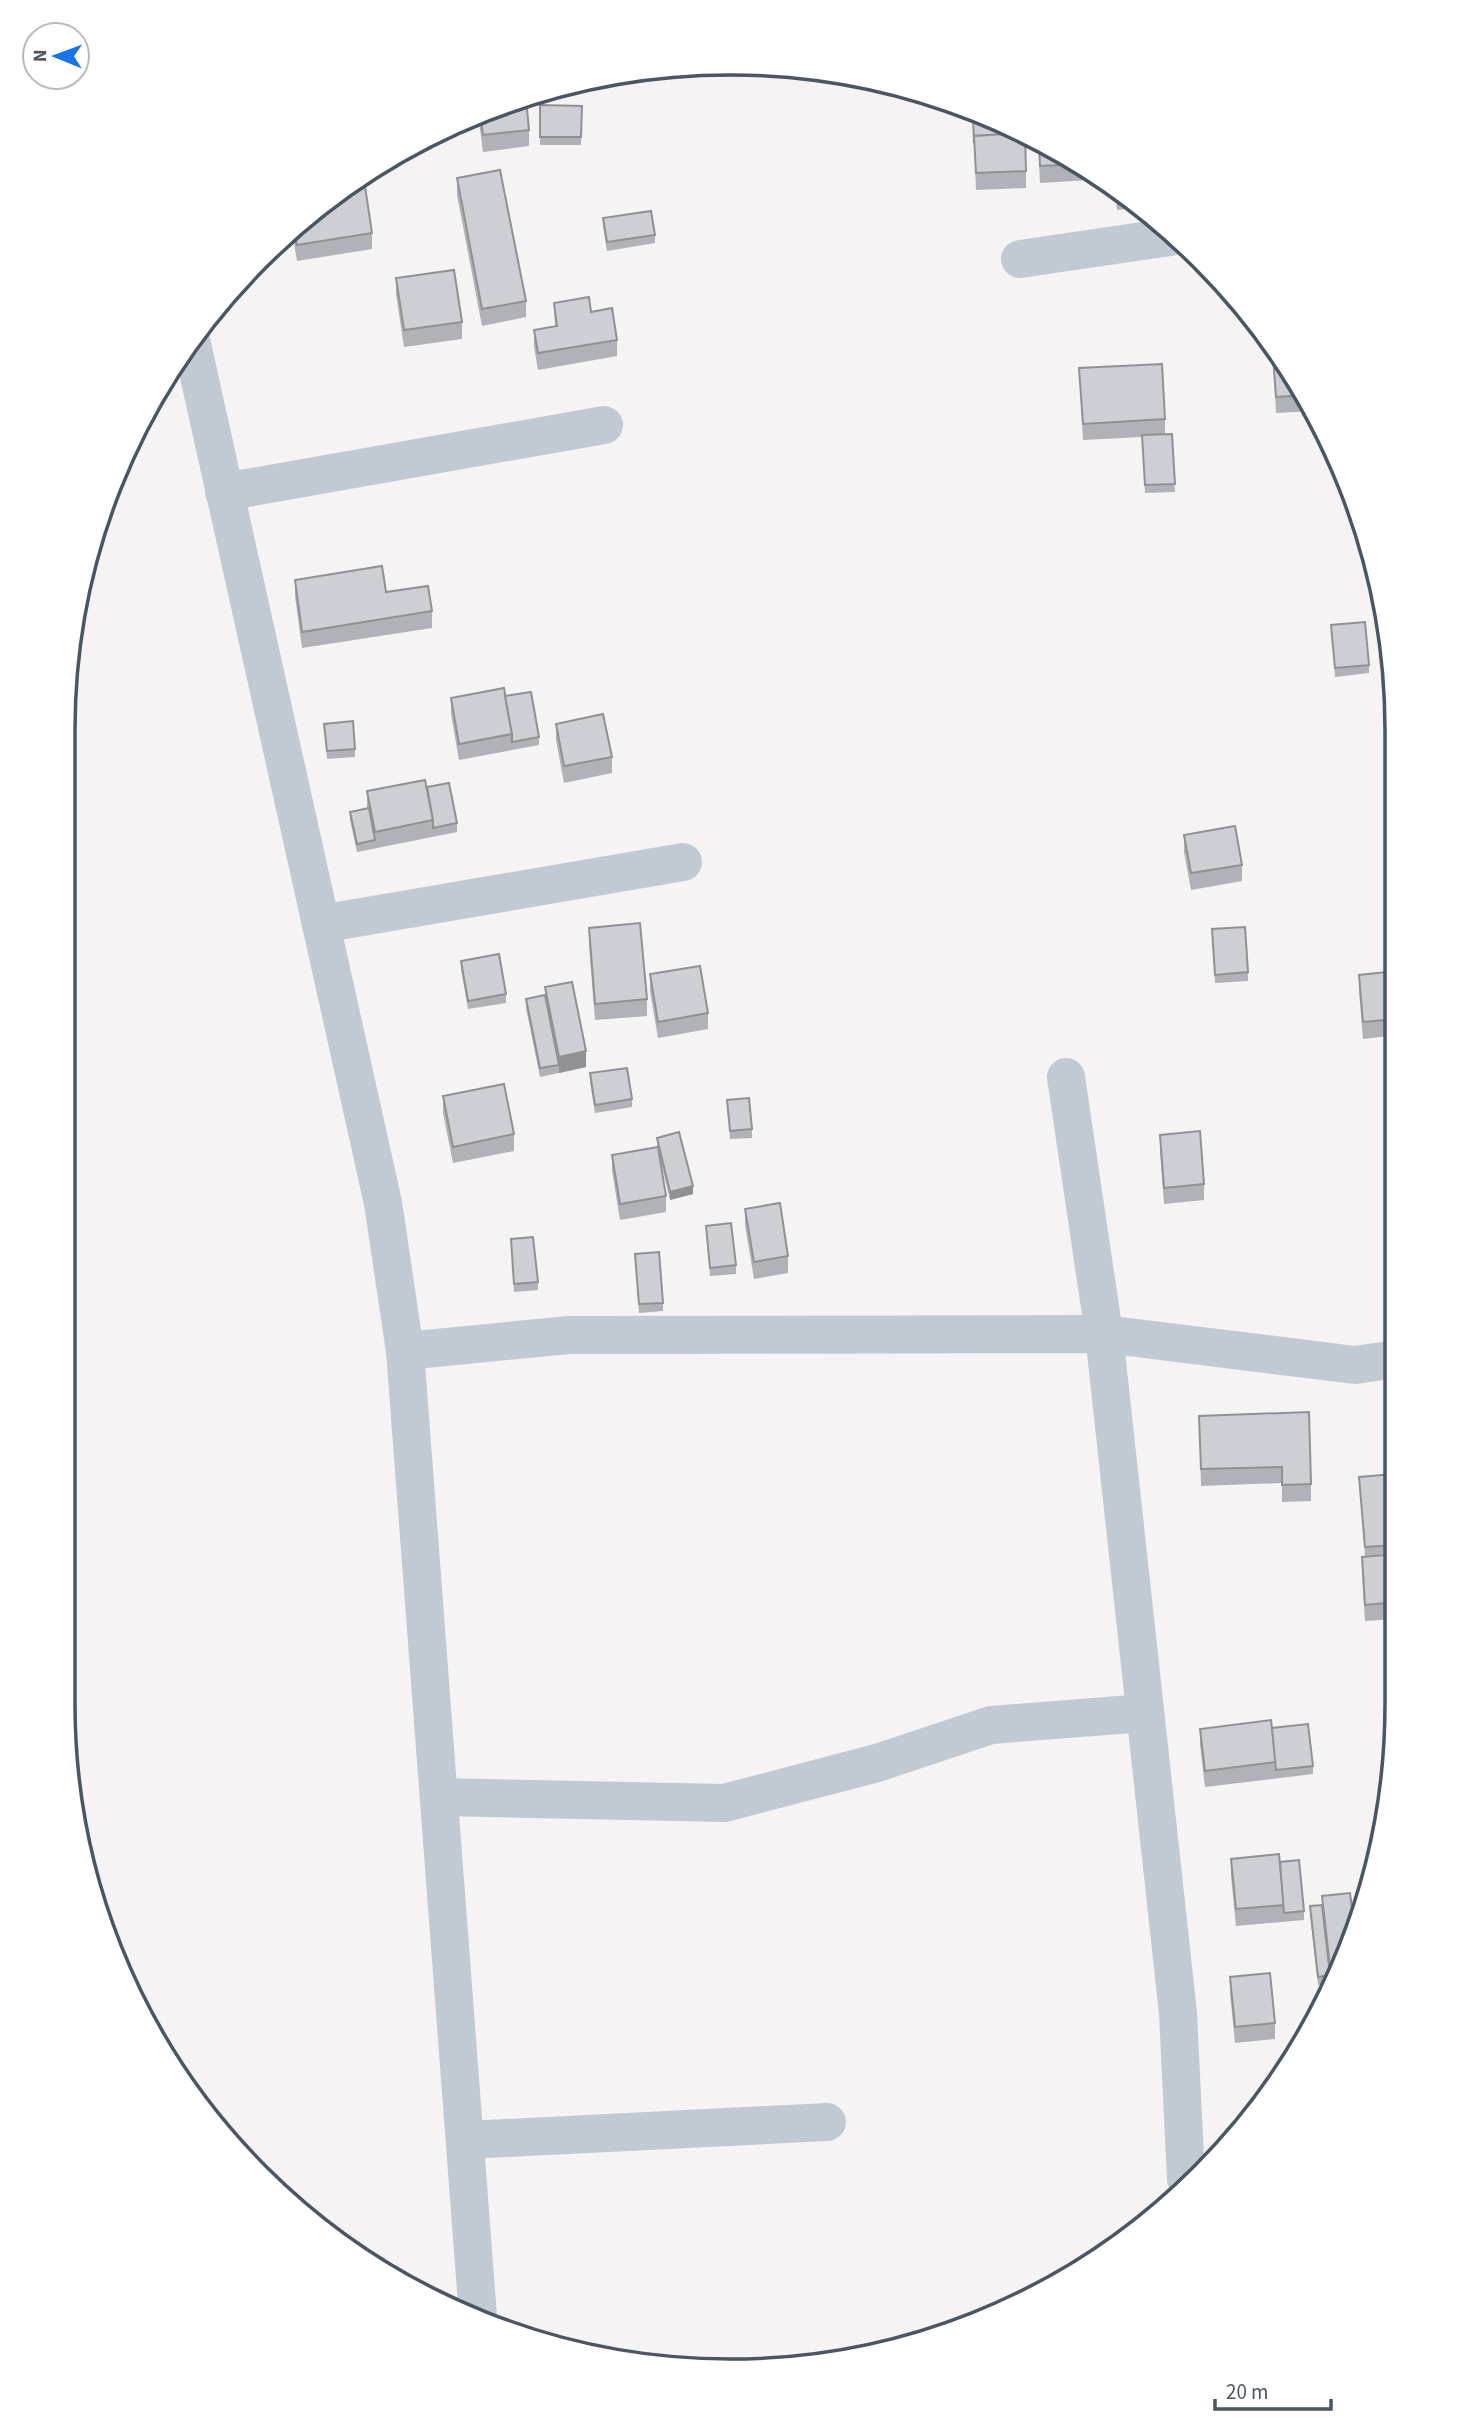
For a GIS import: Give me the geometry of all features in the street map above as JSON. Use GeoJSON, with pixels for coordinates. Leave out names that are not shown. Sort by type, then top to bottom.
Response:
{"type":"FeatureCollection","features":[{"type":"Feature","properties":{"kind":"street"},"geometry":{"type":"LineString","coordinates":[[1020,258],[1162,238]]}},
{"type":"Feature","properties":{"kind":"street"},"geometry":{"type":"LineString","coordinates":[[194,355],[383,1203],[405,1351],[477,2308]]}},
{"type":"Feature","properties":{"kind":"street"},"geometry":{"type":"LineString","coordinates":[[224,492],[604,425]]}},
{"type":"Feature","properties":{"kind":"street"},"geometry":{"type":"LineString","coordinates":[[321,924],[683,862]]}},
{"type":"Feature","properties":{"kind":"street"},"geometry":{"type":"LineString","coordinates":[[1066,1077],[1104,1334],[1178,2013],[1186,2174]]}},
{"type":"Feature","properties":{"kind":"street"},"geometry":{"type":"LineString","coordinates":[[405,1351],[569,1335],[1104,1334],[1354,1365],[1385,1361]]}},
{"type":"Feature","properties":{"kind":"street"},"geometry":{"type":"LineString","coordinates":[[440,1797],[724,1803],[877,1763],[991,1725],[1145,1713]]}},
{"type":"Feature","properties":{"kind":"street"},"geometry":{"type":"LineString","coordinates":[[466,2140],[827,2122]]}},
{"type":"Feature","properties":{"kind":"building"},"geometry":{"type":"Polygon","coordinates":[[[540,105],[582,106],[581,137],[540,137],[540,105]]]}},
{"type":"Feature","properties":{"kind":"building"},"geometry":{"type":"Polygon","coordinates":[[[527,108],[529,130],[483,135],[482,124],[527,108]]]}},
{"type":"Feature","properties":{"kind":"building"},"geometry":{"type":"Polygon","coordinates":[[[973,122],[1001,134],[974,136],[974,144],[973,122]]]}},
{"type":"Feature","properties":{"kind":"building"},"geometry":{"type":"Polygon","coordinates":[[[1001,134],[1025,146],[1026,171],[976,173],[974,136],[1001,134]]]}},
{"type":"Feature","properties":{"kind":"building"},"geometry":{"type":"Polygon","coordinates":[[[1039,154],[1060,165],[1040,166],[1039,154]]]}},
{"type":"Feature","properties":{"kind":"building"},"geometry":{"type":"Polygon","coordinates":[[[500,170],[526,301],[482,309],[457,178],[500,170]]]}},
{"type":"Feature","properties":{"kind":"building"},"geometry":{"type":"Polygon","coordinates":[[[365,187],[372,233],[297,245],[298,238],[365,187]]]}},
{"type":"Feature","properties":{"kind":"building"},"geometry":{"type":"Polygon","coordinates":[[[651,211],[655,235],[607,242],[603,218],[651,211]]]}},
{"type":"Feature","properties":{"kind":"building"},"geometry":{"type":"Polygon","coordinates":[[[454,270],[462,322],[404,330],[396,278],[454,270]]]}},
{"type":"Feature","properties":{"kind":"building"},"geometry":{"type":"Polygon","coordinates":[[[589,297],[591,312],[612,308],[617,340],[538,353],[534,330],[557,326],[554,303],[589,297]]]}},
{"type":"Feature","properties":{"kind":"building"},"geometry":{"type":"Polygon","coordinates":[[[1162,364],[1165,419],[1083,424],[1079,368],[1162,364]]]}},
{"type":"Feature","properties":{"kind":"building"},"geometry":{"type":"Polygon","coordinates":[[[1274,366],[1293,396],[1276,397],[1274,366]]]}},
{"type":"Feature","properties":{"kind":"building"},"geometry":{"type":"Polygon","coordinates":[[[1172,434],[1175,484],[1145,485],[1142,435],[1172,434]]]}},
{"type":"Feature","properties":{"kind":"building"},"geometry":{"type":"Polygon","coordinates":[[[382,566],[386,592],[428,586],[432,611],[302,632],[295,580],[382,566]]]}},
{"type":"Feature","properties":{"kind":"building"},"geometry":{"type":"Polygon","coordinates":[[[1365,622],[1369,665],[1335,668],[1331,625],[1365,622]]]}},
{"type":"Feature","properties":{"kind":"building"},"geometry":{"type":"Polygon","coordinates":[[[504,688],[512,734],[459,744],[451,698],[504,688]]]}},
{"type":"Feature","properties":{"kind":"building"},"geometry":{"type":"Polygon","coordinates":[[[531,692],[539,737],[512,742],[505,696],[531,692]]]}},
{"type":"Feature","properties":{"kind":"building"},"geometry":{"type":"Polygon","coordinates":[[[603,714],[612,757],[564,766],[556,724],[603,714]]]}},
{"type":"Feature","properties":{"kind":"building"},"geometry":{"type":"Polygon","coordinates":[[[353,721],[355,749],[327,751],[324,724],[353,721]]]}},
{"type":"Feature","properties":{"kind":"building"},"geometry":{"type":"Polygon","coordinates":[[[425,780],[433,820],[375,832],[367,791],[425,780]]]}},
{"type":"Feature","properties":{"kind":"building"},"geometry":{"type":"Polygon","coordinates":[[[449,783],[457,823],[433,828],[427,787],[449,783]]]}},
{"type":"Feature","properties":{"kind":"building"},"geometry":{"type":"Polygon","coordinates":[[[369,808],[375,840],[357,844],[350,812],[369,808]]]}},
{"type":"Feature","properties":{"kind":"building"},"geometry":{"type":"Polygon","coordinates":[[[1235,826],[1242,865],[1191,873],[1184,835],[1235,826]]]}},
{"type":"Feature","properties":{"kind":"building"},"geometry":{"type":"Polygon","coordinates":[[[640,923],[647,999],[595,1004],[589,928],[640,923]]]}},
{"type":"Feature","properties":{"kind":"building"},"geometry":{"type":"Polygon","coordinates":[[[1245,927],[1248,972],[1215,975],[1212,929],[1245,927]]]}},
{"type":"Feature","properties":{"kind":"building"},"geometry":{"type":"Polygon","coordinates":[[[499,954],[506,994],[468,1001],[461,961],[499,954]]]}},
{"type":"Feature","properties":{"kind":"building"},"geometry":{"type":"Polygon","coordinates":[[[700,966],[708,1013],[658,1022],[650,974],[700,966]]]}},
{"type":"Feature","properties":{"kind":"building"},"geometry":{"type":"Polygon","coordinates":[[[1385,972],[1385,1020],[1363,1022],[1359,975],[1385,972]]]}},
{"type":"Feature","properties":{"kind":"building"},"geometry":{"type":"Polygon","coordinates":[[[572,982],[586,1051],[559,1057],[545,987],[572,982]]]}},
{"type":"Feature","properties":{"kind":"building"},"geometry":{"type":"Polygon","coordinates":[[[545,995],[559,1065],[540,1068],[526,999],[545,995]]]}},
{"type":"Feature","properties":{"kind":"building"},"geometry":{"type":"Polygon","coordinates":[[[627,1068],[632,1099],[595,1105],[590,1073],[627,1068]]]}},
{"type":"Feature","properties":{"kind":"building"},"geometry":{"type":"Polygon","coordinates":[[[504,1084],[514,1134],[453,1147],[443,1096],[504,1084]]]}},
{"type":"Feature","properties":{"kind":"building"},"geometry":{"type":"Polygon","coordinates":[[[749,1098],[752,1129],[730,1131],[727,1100],[749,1098]]]}},
{"type":"Feature","properties":{"kind":"building"},"geometry":{"type":"Polygon","coordinates":[[[1200,1131],[1204,1184],[1164,1188],[1160,1135],[1200,1131]]]}},
{"type":"Feature","properties":{"kind":"building"},"geometry":{"type":"Polygon","coordinates":[[[679,1132],[693,1186],[670,1192],[657,1138],[679,1132]]]}},
{"type":"Feature","properties":{"kind":"building"},"geometry":{"type":"Polygon","coordinates":[[[658,1147],[666,1196],[620,1204],[612,1155],[658,1147]]]}},
{"type":"Feature","properties":{"kind":"building"},"geometry":{"type":"Polygon","coordinates":[[[780,1203],[788,1256],[754,1262],[745,1209],[780,1203]]]}},
{"type":"Feature","properties":{"kind":"building"},"geometry":{"type":"Polygon","coordinates":[[[731,1223],[736,1265],[710,1268],[706,1226],[731,1223]]]}},
{"type":"Feature","properties":{"kind":"building"},"geometry":{"type":"Polygon","coordinates":[[[533,1237],[538,1282],[514,1284],[511,1239],[533,1237]]]}},
{"type":"Feature","properties":{"kind":"building"},"geometry":{"type":"Polygon","coordinates":[[[659,1252],[663,1303],[639,1304],[635,1254],[659,1252]]]}},
{"type":"Feature","properties":{"kind":"building"},"geometry":{"type":"Polygon","coordinates":[[[1309,1412],[1311,1484],[1282,1485],[1282,1467],[1201,1469],[1199,1416],[1309,1412]]]}},
{"type":"Feature","properties":{"kind":"building"},"geometry":{"type":"Polygon","coordinates":[[[1385,1475],[1385,1546],[1365,1547],[1359,1477],[1385,1475]]]}},
{"type":"Feature","properties":{"kind":"building"},"geometry":{"type":"Polygon","coordinates":[[[1385,1555],[1385,1603],[1365,1605],[1362,1557],[1385,1555]]]}},
{"type":"Feature","properties":{"kind":"building"},"geometry":{"type":"Polygon","coordinates":[[[1271,1720],[1276,1762],[1205,1771],[1200,1729],[1271,1720]]]}},
{"type":"Feature","properties":{"kind":"building"},"geometry":{"type":"Polygon","coordinates":[[[1308,1724],[1313,1766],[1276,1770],[1272,1728],[1308,1724]]]}},
{"type":"Feature","properties":{"kind":"building"},"geometry":{"type":"Polygon","coordinates":[[[1279,1854],[1284,1905],[1236,1909],[1231,1859],[1279,1854]]]}},
{"type":"Feature","properties":{"kind":"building"},"geometry":{"type":"Polygon","coordinates":[[[1299,1860],[1304,1911],[1284,1913],[1280,1862],[1299,1860]]]}},
{"type":"Feature","properties":{"kind":"building"},"geometry":{"type":"Polygon","coordinates":[[[1350,1893],[1352,1908],[1330,1966],[1322,1896],[1350,1893]]]}},
{"type":"Feature","properties":{"kind":"building"},"geometry":{"type":"Polygon","coordinates":[[[1322,1905],[1329,1968],[1325,1976],[1318,1977],[1310,1906],[1322,1905]]]}},
{"type":"Feature","properties":{"kind":"building"},"geometry":{"type":"Polygon","coordinates":[[[1270,1973],[1275,2023],[1235,2027],[1230,1977],[1270,1973]]]}}]}
